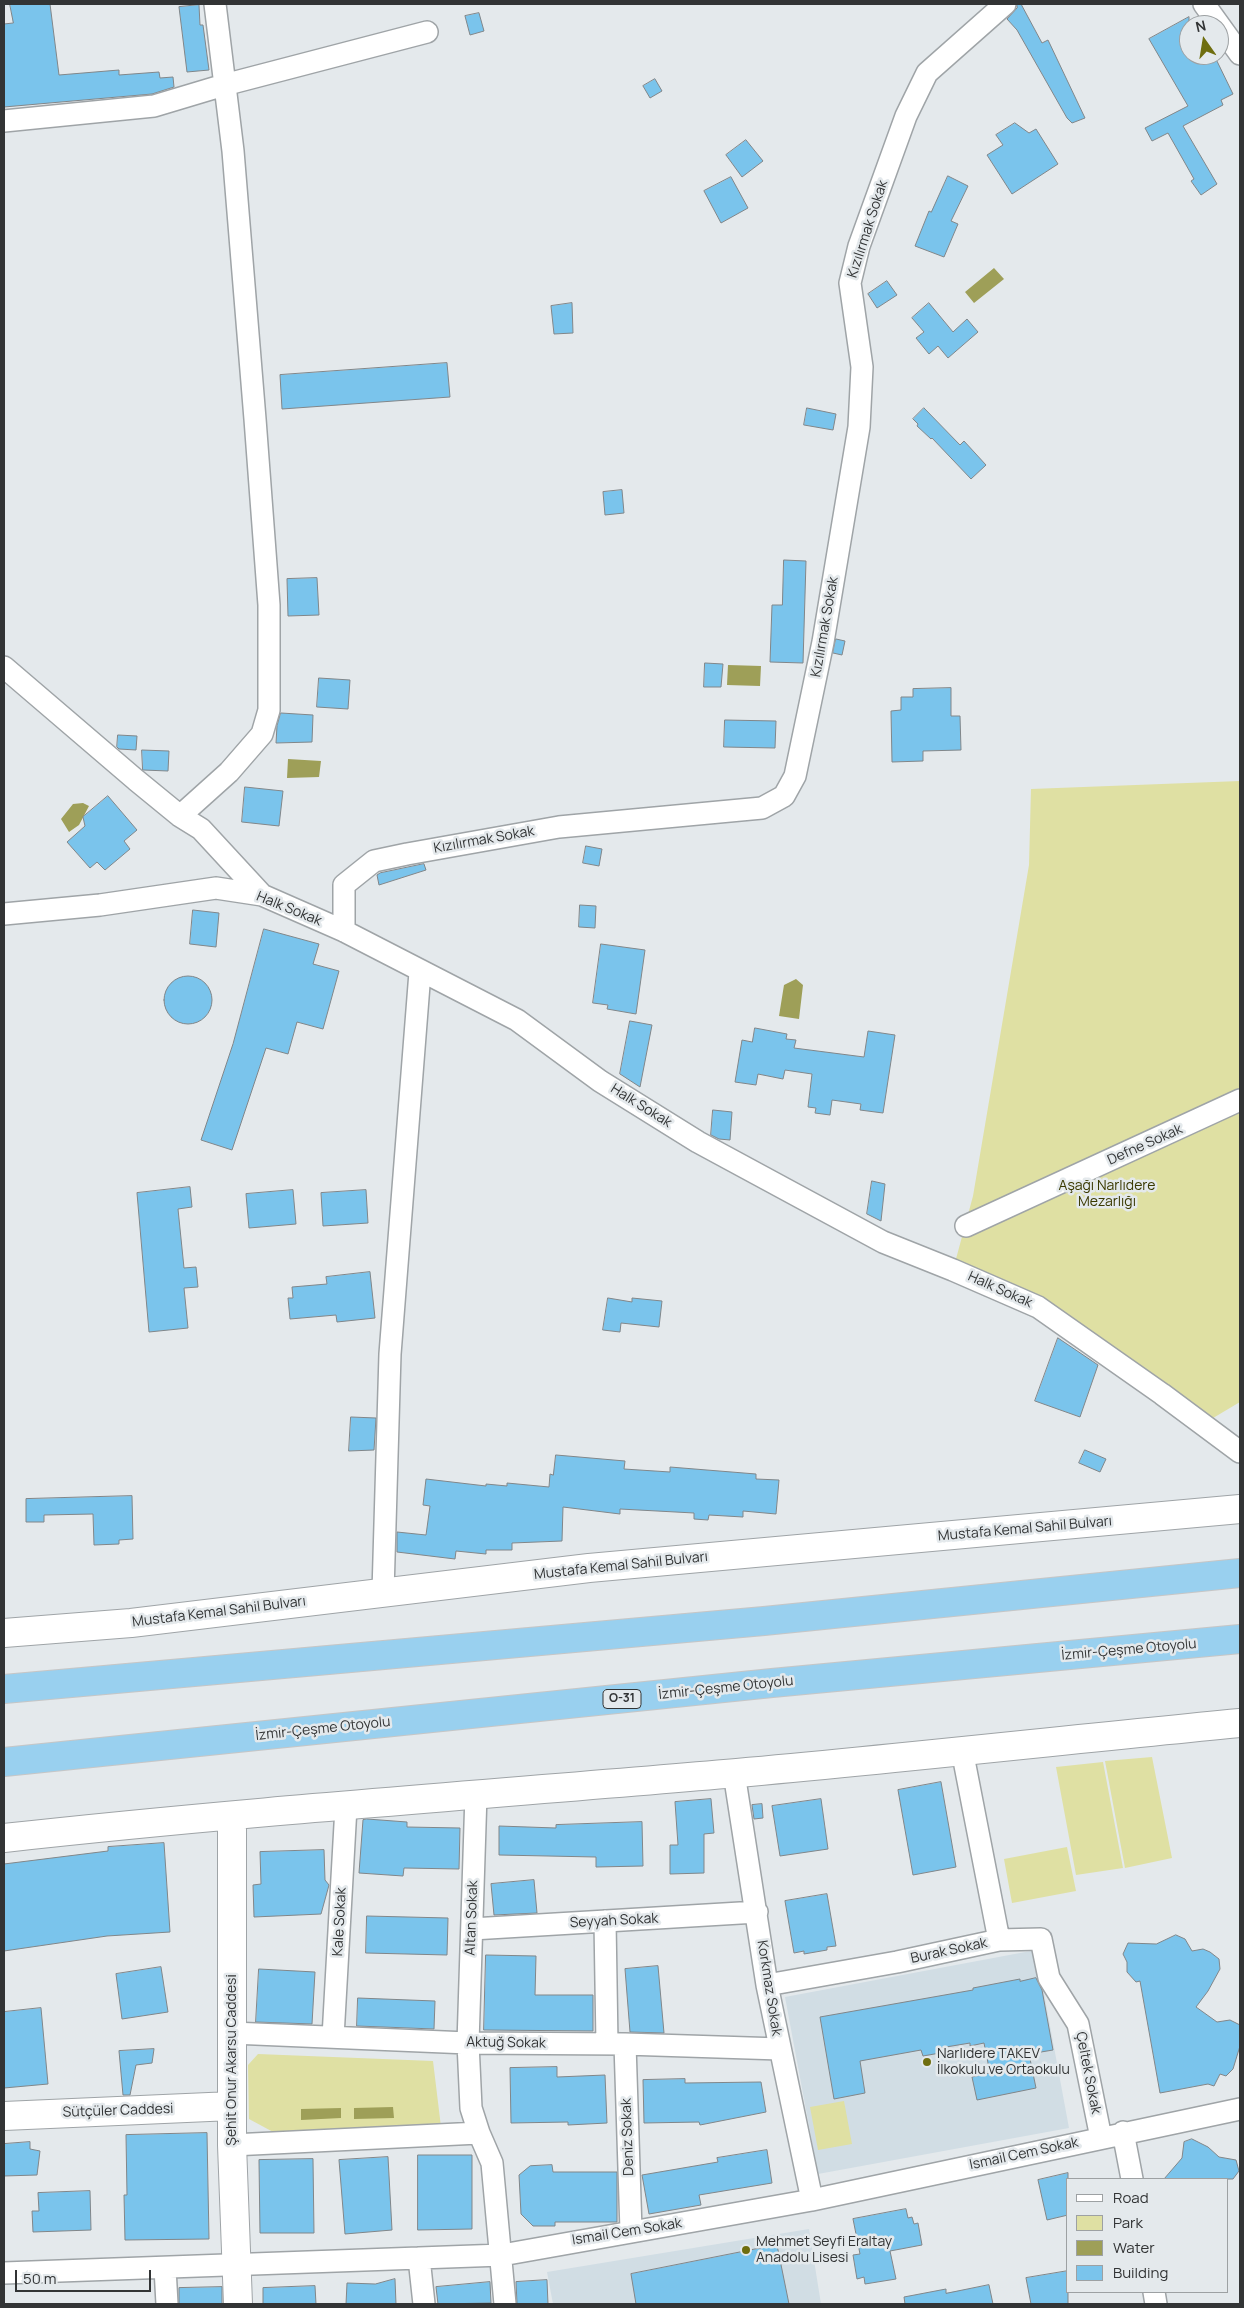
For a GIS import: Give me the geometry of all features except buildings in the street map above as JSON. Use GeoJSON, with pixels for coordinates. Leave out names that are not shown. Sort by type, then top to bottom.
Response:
{"type":"FeatureCollection","features":[{"type":"Feature","properties":{"kind":"highway"},"geometry":{"type":"LineString","coordinates":[[4,1689],[764,1621],[1240,1573]]}},
{"type":"Feature","properties":{"kind":"highway","name":"İzmir-Çeşme Otoyolu"},"geometry":{"type":"LineString","coordinates":[[4,1762],[772,1683],[1240,1639]]}},
{"type":"Feature","properties":{"kind":"street"},"geometry":{"type":"LineString","coordinates":[[180,816],[234,766],[262,734],[269,710],[270,605],[234,161],[215,4]]}},
{"type":"Feature","properties":{"kind":"street","name":"Kızılırmak Sokak"},"geometry":{"type":"LineString","coordinates":[[344,931],[344,885],[374,861],[559,827],[762,808],[784,796],[795,776],[821,652],[859,427],[862,367],[850,283],[860,246],[906,116],[927,73],[1005,4]]}},
{"type":"Feature","properties":{"kind":"street"},"geometry":{"type":"LineString","coordinates":[[1204,4],[1240,54]]}},
{"type":"Feature","properties":{"kind":"street"},"geometry":{"type":"LineString","coordinates":[[4,121],[154,106],[224,85],[427,32]]}},
{"type":"Feature","properties":{"kind":"street"},"geometry":{"type":"LineString","coordinates":[[4,667],[180,816],[201,829],[262,895]]}},
{"type":"Feature","properties":{"kind":"street","name":"Halk Sokak"},"geometry":{"type":"LineString","coordinates":[[4,914],[100,905],[216,888],[262,895],[344,931],[516,1020],[600,1080],[706,1147],[883,1242],[1038,1307],[1162,1394],[1240,1452]]}},
{"type":"Feature","properties":{"kind":"street"},"geometry":{"type":"LineString","coordinates":[[383,1592],[390,1354],[420,972]]}},
{"type":"Feature","properties":{"kind":"street","name":"Defne Sokak"},"geometry":{"type":"LineString","coordinates":[[966,1226],[1240,1100]]}},
{"type":"Feature","properties":{"kind":"street","name":"Mustafa Kemal Sahil Bulvarı"},"geometry":{"type":"LineString","coordinates":[[4,1633],[131,1623],[589,1568],[1240,1510]]}},
{"type":"Feature","properties":{"kind":"street"},"geometry":{"type":"LineString","coordinates":[[4,1838],[476,1794],[734,1773],[1240,1724]]}},
{"type":"Feature","properties":{"kind":"street","name":"Burak Sokak"},"geometry":{"type":"LineString","coordinates":[[767,1985],[897,1962],[999,1940],[962,1750]]}},
{"type":"Feature","properties":{"kind":"street","name":"Korkmaz Sokak"},"geometry":{"type":"LineString","coordinates":[[734,1773],[767,1985],[812,2200]]}},
{"type":"Feature","properties":{"kind":"street","name":"Altan Sokak"},"geometry":{"type":"LineString","coordinates":[[476,1794],[468,2043],[471,2108],[492,2163],[502,2255],[505,2304]]}},
{"type":"Feature","properties":{"kind":"street","name":"Kale Sokak"},"geometry":{"type":"LineString","coordinates":[[333,2037],[346,1807]]}},
{"type":"Feature","properties":{"kind":"street","name":"Şehit Onur Akarsu Caddesi"},"geometry":{"type":"LineString","coordinates":[[232,1817],[232,2145],[238,2304]]}},
{"type":"Feature","properties":{"kind":"street","name":"Seyyah Sokak"},"geometry":{"type":"LineString","coordinates":[[472,1929],[757,1912]]}},
{"type":"Feature","properties":{"kind":"street","name":"Deniz Sokak"},"geometry":{"type":"LineString","coordinates":[[605,1921],[631,2231]]}},
{"type":"Feature","properties":{"kind":"street","name":"Çeltek Sokak"},"geometry":{"type":"LineString","coordinates":[[999,1940],[1041,1939],[1049,1978],[1078,2024],[1101,2138]]}},
{"type":"Feature","properties":{"kind":"street","name":"Aktuğ Sokak"},"geometry":{"type":"LineString","coordinates":[[232,2033],[468,2043],[616,2044],[780,2049]]}},
{"type":"Feature","properties":{"kind":"street","name":"Sütçüler Caddesi"},"geometry":{"type":"LineString","coordinates":[[4,2116],[232,2106]]}},
{"type":"Feature","properties":{"kind":"street","name":"Ismail Cem Sokak"},"geometry":{"type":"LineString","coordinates":[[4,2273],[502,2255],[812,2200],[1123,2132],[1240,2109]]}},
{"type":"Feature","properties":{"kind":"street"},"geometry":{"type":"LineString","coordinates":[[1123,2132],[1132,2178]]}},
{"type":"Feature","properties":{"kind":"street"},"geometry":{"type":"LineString","coordinates":[[232,2145],[479,2133]]}},
{"type":"Feature","properties":{"kind":"street"},"geometry":{"type":"LineString","coordinates":[[419,2258],[424,2304]]}},
{"type":"Feature","properties":{"kind":"street"},"geometry":{"type":"LineString","coordinates":[[166,2268],[167,2304]]}},
{"type":"Feature","properties":{"kind":"shaded area","name":"Narlıdere TAKEV İlkokulu ve Ortaokulu"},"geometry":{"type":"Polygon","coordinates":[[[1036,1950],[1069,2128],[818,2174],[785,1997],[1036,1950]]]}},
{"type":"Feature","properties":{"kind":"shaded area","name":"Mehmet Seyfi Eraltay Anadolu Lisesi"},"geometry":{"type":"Polygon","coordinates":[[[809,2229],[821,2304],[553,2304],[547,2272],[809,2229]]]}},
{"type":"Feature","properties":{"kind":"green space","name":"Aşağı Narlıdere Mezarlığı"},"geometry":{"type":"Polygon","coordinates":[[[1240,781],[1240,1402],[1203,1424],[1038,1307],[953,1270],[973,1196],[1029,865],[1031,789],[1240,781]]]}},
{"type":"Feature","properties":{"kind":"green space"},"geometry":{"type":"Polygon","coordinates":[[[1152,1757],[1172,1858],[1125,1868],[1105,1761],[1152,1757]]]}},
{"type":"Feature","properties":{"kind":"green space"},"geometry":{"type":"Polygon","coordinates":[[[1103,1762],[1123,1868],[1076,1875],[1056,1767],[1103,1762]]]}},
{"type":"Feature","properties":{"kind":"green space"},"geometry":{"type":"Polygon","coordinates":[[[1067,1847],[1076,1891],[1012,1903],[1004,1859],[1067,1847]]]}},
{"type":"Feature","properties":{"kind":"green space"},"geometry":{"type":"Polygon","coordinates":[[[258,2054],[433,2061],[441,2127],[275,2133],[249,2119],[248,2065],[258,2054]]]}},
{"type":"Feature","properties":{"kind":"green space"},"geometry":{"type":"Polygon","coordinates":[[[844,2101],[852,2144],[818,2150],[810,2107],[844,2101]]]}},
{"type":"Feature","properties":{"kind":"water"},"geometry":{"type":"Polygon","coordinates":[[[994,268],[1004,279],[974,303],[965,292],[994,268]]]}},
{"type":"Feature","properties":{"kind":"water"},"geometry":{"type":"Polygon","coordinates":[[[728,665],[761,666],[760,686],[727,685],[728,665]]]}},
{"type":"Feature","properties":{"kind":"water"},"geometry":{"type":"Polygon","coordinates":[[[288,759],[321,761],[319,777],[287,778],[288,759]]]}},
{"type":"Feature","properties":{"kind":"water"},"geometry":{"type":"Polygon","coordinates":[[[83,803],[89,806],[79,825],[69,832],[61,819],[73,804],[83,803]]]}},
{"type":"Feature","properties":{"kind":"water"},"geometry":{"type":"Polygon","coordinates":[[[796,979],[803,985],[799,1019],[779,1016],[784,985],[796,979]]]}},
{"type":"Feature","properties":{"kind":"water"},"geometry":{"type":"Polygon","coordinates":[[[393,2107],[394,2118],[354,2119],[354,2108],[393,2107]]]}},
{"type":"Feature","properties":{"kind":"water"},"geometry":{"type":"Polygon","coordinates":[[[341,2108],[341,2118],[301,2120],[301,2109],[341,2108]]]}},
{"type":"Feature","properties":{"kind":"place","name":"Narlıdere TAKEV İlkokulu ve Ortaokulu"},"geometry":{"type":"Point","coordinates":[927,2062]}},
{"type":"Feature","properties":{"kind":"place","name":"Mehmet Seyfi Eraltay Anadolu Lisesi"},"geometry":{"type":"Point","coordinates":[746,2250]}}]}
